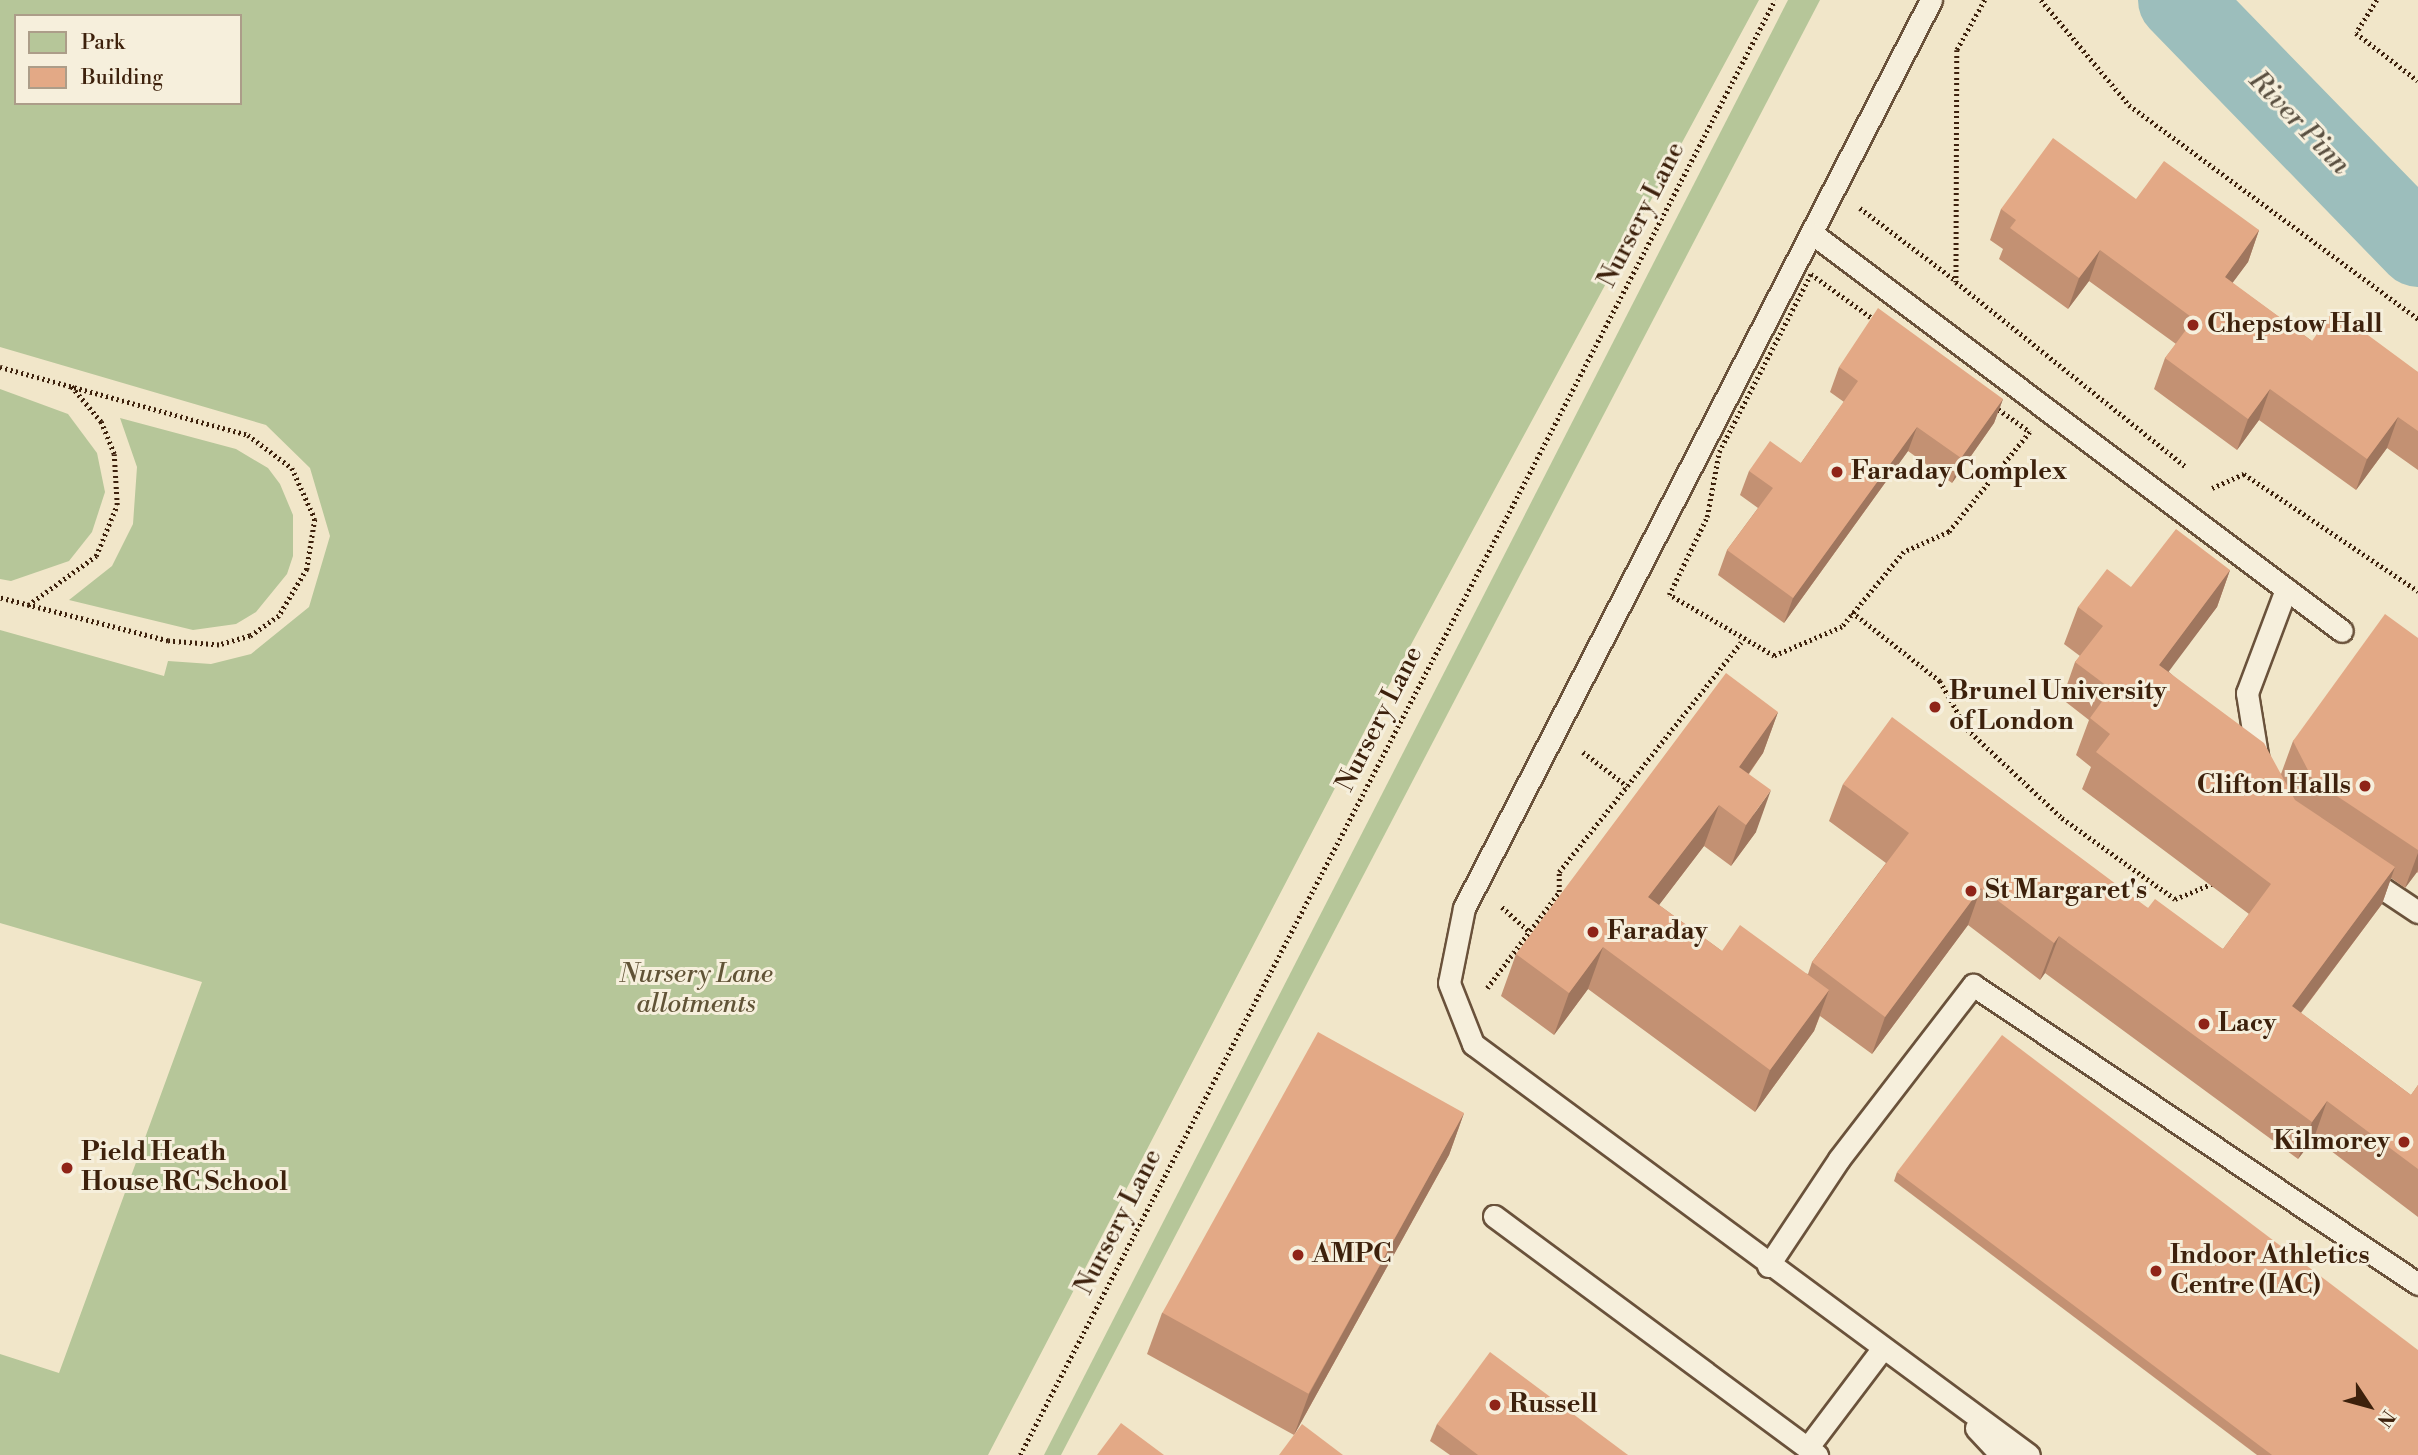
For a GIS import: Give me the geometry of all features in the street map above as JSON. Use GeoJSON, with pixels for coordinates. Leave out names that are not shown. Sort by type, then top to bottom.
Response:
{"type":"FeatureCollection","features":[{"type":"Feature","properties":{"kind":"lane"},"geometry":{"type":"LineString","coordinates":[[1931,0],[1464,908],[1449,962],[1452,1000],[1473,1044],[1768,1266],[2029,1455]]}},
{"type":"Feature","properties":{"kind":"lane"},"geometry":{"type":"LineString","coordinates":[[1813,234],[2342,631]]}},
{"type":"Feature","properties":{"kind":"lane"},"geometry":{"type":"LineString","coordinates":[[2265,779],[2247,693],[2287,589]]}},
{"type":"Feature","properties":{"kind":"lane"},"geometry":{"type":"LineString","coordinates":[[2343,862],[2418,912]]}},
{"type":"Feature","properties":{"kind":"lane"},"geometry":{"type":"LineString","coordinates":[[1768,1266],[1839,1159],[1973,985],[2418,1284]]}},
{"type":"Feature","properties":{"kind":"lane"},"geometry":{"type":"LineString","coordinates":[[1494,1216],[1813,1451],[1882,1349]]}},
{"type":"Feature","properties":{"kind":"lane"},"geometry":{"type":"LineString","coordinates":[[1946,1395],[2001,1455]]}},
{"type":"Feature","properties":{"kind":"path","name":"Nursery Lane"},"geometry":{"type":"LineString","coordinates":[[1020,1455],[1775,0]]}},
{"type":"Feature","properties":{"kind":"path"},"geometry":{"type":"LineString","coordinates":[[1956,282],[1957,50],[1985,0]]}},
{"type":"Feature","properties":{"kind":"path"},"geometry":{"type":"LineString","coordinates":[[2041,0],[2129,105],[2418,319]]}},
{"type":"Feature","properties":{"kind":"path"},"geometry":{"type":"LineString","coordinates":[[2377,0],[2356,33],[2418,81]]}},
{"type":"Feature","properties":{"kind":"path"},"geometry":{"type":"LineString","coordinates":[[1849,200],[2192,471]]}},
{"type":"Feature","properties":{"kind":"path"},"geometry":{"type":"LineString","coordinates":[[1811,274],[2030,432],[1949,532],[1904,552],[1852,612],[1842,627],[1774,656],[1741,642],[1669,595],[1707,517],[1718,452],[1811,274]]}},
{"type":"Feature","properties":{"kind":"path"},"geometry":{"type":"LineString","coordinates":[[0,367],[263,442],[307,493],[314,544],[307,569],[279,615],[250,636],[219,645],[168,640],[0,598]]}},
{"type":"Feature","properties":{"kind":"path"},"geometry":{"type":"LineString","coordinates":[[28,605],[82,571],[114,521],[120,486],[114,454],[101,422],[69,385]]}},
{"type":"Feature","properties":{"kind":"path"},"geometry":{"type":"LineString","coordinates":[[2202,480],[2213,489],[2244,474],[2418,591]]}},
{"type":"Feature","properties":{"kind":"path"},"geometry":{"type":"LineString","coordinates":[[1852,612],[1940,681],[1967,729],[2062,817],[2175,899],[2223,880]]}},
{"type":"Feature","properties":{"kind":"path"},"geometry":{"type":"LineString","coordinates":[[1482,994],[1559,891],[1559,872],[1741,642]]}},
{"type":"Feature","properties":{"kind":"path"},"geometry":{"type":"LineString","coordinates":[[1580,749],[1627,786]]}},
{"type":"Feature","properties":{"kind":"path"},"geometry":{"type":"LineString","coordinates":[[1492,899],[1530,932]]}},
{"type":"Feature","properties":{"kind":"green space","name":"Nursery Lane allotments"},"geometry":{"type":"Polygon","coordinates":[[[0,0],[1759,0],[1373,715],[988,1455],[0,1455],[0,1354],[59,1373],[202,982],[0,923],[0,630],[164,676],[168,661],[211,664],[251,654],[309,607],[330,536],[310,468],[266,425],[0,347],[0,0]]]}},
{"type":"Feature","properties":{"kind":"green space"},"geometry":{"type":"Polygon","coordinates":[[[1788,0],[1820,0],[1061,1455],[1044,1455],[1788,0]]]}},
{"type":"Feature","properties":{"kind":"green space"},"geometry":{"type":"Polygon","coordinates":[[[0,389],[68,414],[97,453],[105,492],[92,532],[69,561],[11,581],[0,579],[0,389]]]}},
{"type":"Feature","properties":{"kind":"green space"},"geometry":{"type":"Polygon","coordinates":[[[120,418],[236,449],[268,468],[280,484],[293,515],[293,556],[287,574],[256,612],[236,624],[193,630],[69,600],[112,566],[133,524],[137,467],[120,418]]]}},
{"type":"Feature","properties":{"kind":"building","name":"Chepstow Hall"},"geometry":{"type":"Polygon","coordinates":[[[2053,138],[2136,199],[2164,161],[2259,230],[2225,277],[2312,341],[2334,310],[2418,372],[2418,431],[2398,417],[2367,459],[2270,389],[2248,419],[2165,358],[2194,319],[2100,250],[2079,278],[2010,228],[2016,220],[2001,209],[2053,138]]]}},
{"type":"Feature","properties":{"kind":"building","name":"Faraday Complex"},"geometry":{"type":"Polygon","coordinates":[[[1878,308],[2003,399],[1961,458],[1917,427],[1793,598],[1727,550],[1773,488],[1749,471],[1770,441],[1801,463],[1858,381],[1839,367],[1878,308]]]}},
{"type":"Feature","properties":{"kind":"building"},"geometry":{"type":"Polygon","coordinates":[[[2176,529],[2230,570],[2159,665],[2264,743],[2295,800],[2395,867],[2292,1006],[2411,1095],[2418,1085],[2418,1169],[2327,1101],[2312,1122],[2059,936],[2054,943],[1981,888],[1885,1017],[1812,962],[1909,833],[1843,784],[1892,717],[2148,908],[2155,899],[2223,949],[2271,884],[2096,752],[2110,734],[2090,718],[2111,689],[2075,662],[2103,626],[2078,607],[2107,569],[2131,587],[2176,529]]]}},
{"type":"Feature","properties":{"kind":"building","name":"Clifton Halls"},"geometry":{"type":"Polygon","coordinates":[[[2385,614],[2418,638],[2418,850],[2313,780],[2293,741],[2385,614]]]}},
{"type":"Feature","properties":{"kind":"building"},"geometry":{"type":"Polygon","coordinates":[[[1726,673],[1778,712],[1739,767],[1771,790],[1746,825],[1719,805],[1648,897],[1722,951],[1740,925],[1829,990],[1770,1070],[1603,947],[1569,993],[1516,954],[1726,673]]]}},
{"type":"Feature","properties":{"kind":"building","name":"AMPC"},"geometry":{"type":"Polygon","coordinates":[[[1318,1032],[1464,1113],[1308,1394],[1162,1313],[1318,1032]]]}},
{"type":"Feature","properties":{"kind":"building","name":"Indoor Athletics Centre (IAC)"},"geometry":{"type":"Polygon","coordinates":[[[2002,1035],[2418,1350],[2418,1455],[2272,1455],[1897,1172],[2002,1035]]]}},
{"type":"Feature","properties":{"kind":"building","name":"Russell"},"geometry":{"type":"Polygon","coordinates":[[[1490,1352],[1628,1455],[1478,1455],[1437,1424],[1490,1352]]]}},
{"type":"Feature","properties":{"kind":"building"},"geometry":{"type":"Polygon","coordinates":[[[1121,1423],[1164,1455],[1097,1455],[1121,1423]]]}},
{"type":"Feature","properties":{"kind":"building"},"geometry":{"type":"Polygon","coordinates":[[[1302,1424],[1343,1455],[1279,1455],[1302,1424]]]}},
{"type":"Feature","properties":{"kind":"waterway","name":"River Pinn"},"geometry":{"type":"LineString","coordinates":[[2179,0],[2418,246]]}},
{"type":"Feature","properties":{"kind":"place","name":"Chepstow Hall"},"geometry":{"type":"Point","coordinates":[2193,325]}},
{"type":"Feature","properties":{"kind":"place","name":"Faraday Complex"},"geometry":{"type":"Point","coordinates":[1837,472]}},
{"type":"Feature","properties":{"kind":"place","name":"Brunel University of London"},"geometry":{"type":"Point","coordinates":[1935,707]}},
{"type":"Feature","properties":{"kind":"place","name":"Clifton Halls"},"geometry":{"type":"Point","coordinates":[2365,786]}},
{"type":"Feature","properties":{"kind":"place","name":"St Margaret's"},"geometry":{"type":"Point","coordinates":[1971,891]}},
{"type":"Feature","properties":{"kind":"place","name":"Faraday"},"geometry":{"type":"Point","coordinates":[1593,932]}},
{"type":"Feature","properties":{"kind":"place","name":"Lacy"},"geometry":{"type":"Point","coordinates":[2204,1024]}},
{"type":"Feature","properties":{"kind":"place","name":"Kilmorey"},"geometry":{"type":"Point","coordinates":[2404,1142]}},
{"type":"Feature","properties":{"kind":"place","name":"Pield Heath House RC School"},"geometry":{"type":"Point","coordinates":[67,1168]}},
{"type":"Feature","properties":{"kind":"place","name":"AMPC"},"geometry":{"type":"Point","coordinates":[1298,1255]}},
{"type":"Feature","properties":{"kind":"place","name":"Indoor Athletics Centre (IAC)"},"geometry":{"type":"Point","coordinates":[2156,1271]}},
{"type":"Feature","properties":{"kind":"place","name":"Russell"},"geometry":{"type":"Point","coordinates":[1495,1405]}}]}
